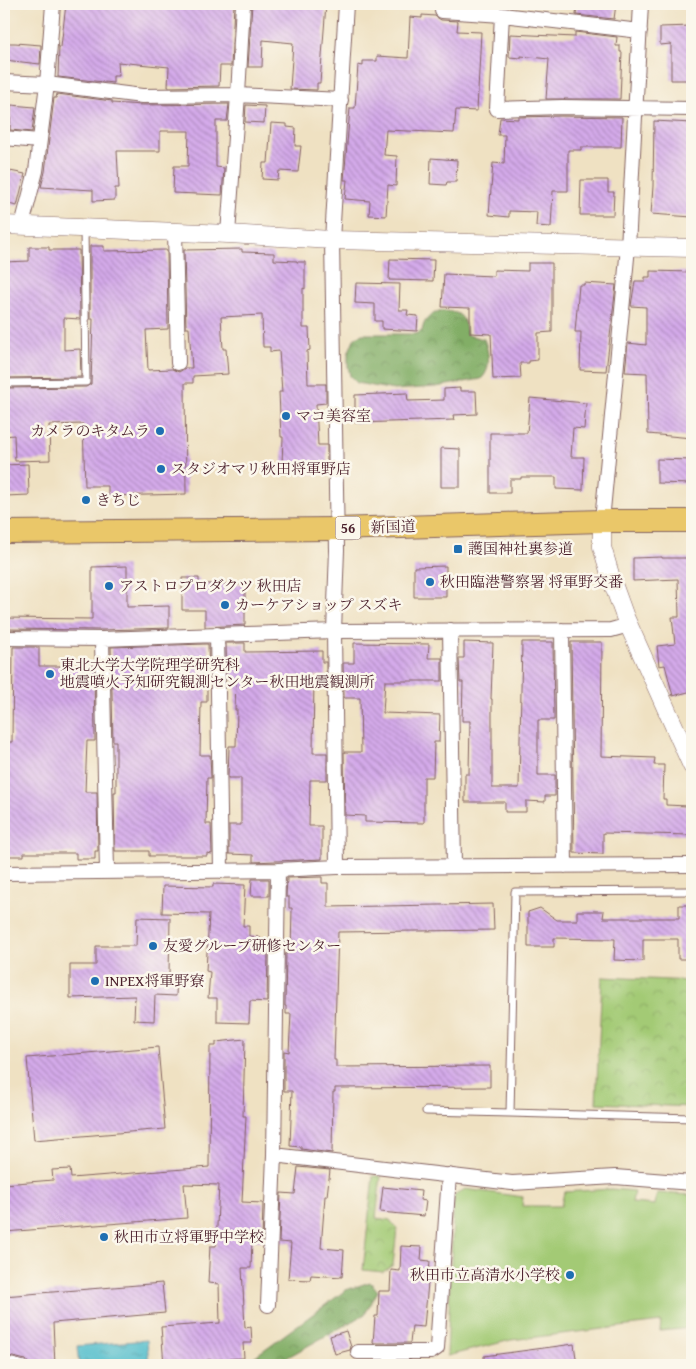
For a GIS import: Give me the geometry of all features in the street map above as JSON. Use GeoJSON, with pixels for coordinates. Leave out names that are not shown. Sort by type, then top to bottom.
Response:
{"type":"FeatureCollection","features":[{"type":"Feature","properties":{"kind":"main road","name":"新国道"},"geometry":{"type":"LineString","coordinates":[[4,532],[336,529],[602,521],[692,521]]}},
{"type":"Feature","properties":{"kind":"street"},"geometry":{"type":"LineString","coordinates":[[22,225],[36,171],[47,84],[52,4]]}},
{"type":"Feature","properties":{"kind":"street"},"geometry":{"type":"LineString","coordinates":[[228,234],[243,4]]}},
{"type":"Feature","properties":{"kind":"street"},"geometry":{"type":"LineString","coordinates":[[337,867],[334,631],[336,529],[332,240],[346,4]]}},
{"type":"Feature","properties":{"kind":"street"},"geometry":{"type":"LineString","coordinates":[[641,4],[628,247],[602,521],[602,547],[612,581],[629,625],[692,766]]}},
{"type":"Feature","properties":{"kind":"street"},"geometry":{"type":"LineString","coordinates":[[442,10],[640,31]]}},
{"type":"Feature","properties":{"kind":"street"},"geometry":{"type":"LineString","coordinates":[[502,15],[497,109],[692,108]]}},
{"type":"Feature","properties":{"kind":"street"},"geometry":{"type":"LineString","coordinates":[[4,82],[47,84],[142,96],[238,95],[341,100]]}},
{"type":"Feature","properties":{"kind":"street"},"geometry":{"type":"LineString","coordinates":[[4,138],[39,141]]}},
{"type":"Feature","properties":{"kind":"street"},"geometry":{"type":"LineString","coordinates":[[4,225],[175,231],[332,240],[692,248]]}},
{"type":"Feature","properties":{"kind":"street"},"geometry":{"type":"LineString","coordinates":[[175,231],[178,363]]}},
{"type":"Feature","properties":{"kind":"street"},"geometry":{"type":"LineString","coordinates":[[4,638],[102,638],[334,631],[611,630],[629,625]]}},
{"type":"Feature","properties":{"kind":"street"},"geometry":{"type":"LineString","coordinates":[[450,630],[454,866]]}},
{"type":"Feature","properties":{"kind":"street"},"geometry":{"type":"LineString","coordinates":[[562,630],[565,866]]}},
{"type":"Feature","properties":{"kind":"street"},"geometry":{"type":"LineString","coordinates":[[216,634],[220,870]]}},
{"type":"Feature","properties":{"kind":"street"},"geometry":{"type":"LineString","coordinates":[[102,638],[107,871]]}},
{"type":"Feature","properties":{"kind":"street"},"geometry":{"type":"LineString","coordinates":[[4,873],[278,870],[337,867],[692,865]]}},
{"type":"Feature","properties":{"kind":"street"},"geometry":{"type":"LineString","coordinates":[[268,1305],[274,1154],[278,870]]}},
{"type":"Feature","properties":{"kind":"street"},"geometry":{"type":"LineString","coordinates":[[274,1154],[512,1183],[615,1177],[692,1183]]}},
{"type":"Feature","properties":{"kind":"street"},"geometry":{"type":"LineString","coordinates":[[358,1352],[431,1352],[437,1348],[449,1175]]}},
{"type":"Feature","properties":{"kind":"lane"},"geometry":{"type":"LineString","coordinates":[[4,382],[86,382],[84,228]]}},
{"type":"Feature","properties":{"kind":"lane"},"geometry":{"type":"LineString","coordinates":[[510,1113],[515,892],[692,892]]}},
{"type":"Feature","properties":{"kind":"lane"},"geometry":{"type":"LineString","coordinates":[[426,1111],[692,1118]]}},
{"type":"Feature","properties":{"kind":"lane"},"geometry":{"type":"LineString","coordinates":[[4,1360],[24,1365]]}},
{"type":"Feature","properties":{"kind":"green space"},"geometry":{"type":"Polygon","coordinates":[[[439,311],[460,315],[467,335],[484,339],[489,360],[487,370],[481,379],[436,387],[394,390],[357,383],[350,376],[348,354],[354,339],[362,334],[416,334],[422,331],[427,318],[439,311]]]}},
{"type":"Feature","properties":{"kind":"green space"},"geometry":{"type":"Polygon","coordinates":[[[602,977],[692,981],[692,1107],[596,1103],[602,977]]]}},
{"type":"Feature","properties":{"kind":"green space"},"geometry":{"type":"Polygon","coordinates":[[[373,1176],[381,1176],[376,1218],[390,1220],[397,1229],[393,1265],[383,1272],[363,1270],[373,1176]]]}},
{"type":"Feature","properties":{"kind":"green space","name":"秋田市立高清水小学校"},"geometry":{"type":"Polygon","coordinates":[[[465,1189],[523,1197],[522,1206],[561,1206],[564,1192],[611,1189],[634,1191],[632,1203],[655,1205],[657,1193],[692,1195],[692,1328],[660,1331],[661,1322],[511,1340],[447,1356],[454,1196],[465,1189]]]}},
{"type":"Feature","properties":{"kind":"green space"},"geometry":{"type":"Polygon","coordinates":[[[370,1282],[378,1291],[365,1314],[274,1365],[243,1365],[346,1290],[370,1282]]]}},
{"type":"Feature","properties":{"kind":"water"},"geometry":{"type":"Polygon","coordinates":[[[147,1340],[149,1365],[79,1365],[77,1346],[147,1340]]]}},
{"type":"Feature","properties":{"kind":"building"},"geometry":{"type":"Polygon","coordinates":[[[66,4],[234,4],[231,66],[220,66],[219,86],[168,87],[169,67],[118,62],[119,76],[113,76],[113,83],[58,77],[59,47],[61,47],[66,4]]]}},
{"type":"Feature","properties":{"kind":"building"},"geometry":{"type":"Polygon","coordinates":[[[252,4],[326,4],[320,83],[317,83],[317,90],[290,89],[293,43],[263,40],[262,67],[248,67],[252,4]]]}},
{"type":"Feature","properties":{"kind":"building"},"geometry":{"type":"Polygon","coordinates":[[[577,4],[616,4],[614,19],[576,15],[577,4]]]}},
{"type":"Feature","properties":{"kind":"building"},"geometry":{"type":"Polygon","coordinates":[[[422,15],[435,16],[441,20],[458,21],[457,31],[481,32],[477,111],[456,110],[454,133],[386,130],[384,155],[397,156],[396,186],[388,185],[386,216],[369,215],[370,201],[345,199],[347,180],[344,180],[350,108],[355,108],[358,65],[363,66],[363,61],[377,61],[377,56],[408,58],[410,17],[422,18],[422,15]]]}},
{"type":"Feature","properties":{"kind":"building"},"geometry":{"type":"Polygon","coordinates":[[[692,26],[692,80],[671,80],[671,44],[660,45],[660,27],[692,26]]]}},
{"type":"Feature","properties":{"kind":"building"},"geometry":{"type":"Polygon","coordinates":[[[575,32],[617,37],[616,46],[620,46],[620,52],[622,52],[620,99],[546,99],[549,59],[521,56],[521,58],[509,57],[510,34],[575,37],[575,32]]]}},
{"type":"Feature","properties":{"kind":"building"},"geometry":{"type":"Polygon","coordinates":[[[4,43],[41,45],[40,64],[4,60],[4,43]]]}},
{"type":"Feature","properties":{"kind":"building"},"geometry":{"type":"Polygon","coordinates":[[[57,94],[112,101],[112,103],[142,105],[229,104],[227,121],[216,121],[216,167],[224,168],[222,195],[173,193],[174,166],[188,166],[189,131],[160,131],[160,151],[117,151],[119,188],[115,188],[115,200],[93,201],[93,190],[41,187],[45,172],[54,98],[56,98],[57,94]]]}},
{"type":"Feature","properties":{"kind":"building"},"geometry":{"type":"Polygon","coordinates":[[[11,105],[35,107],[32,132],[10,130],[11,105]]]}},
{"type":"Feature","properties":{"kind":"building"},"geometry":{"type":"Polygon","coordinates":[[[246,105],[265,106],[264,123],[245,122],[246,105]]]}},
{"type":"Feature","properties":{"kind":"building"},"geometry":{"type":"Polygon","coordinates":[[[518,117],[622,117],[621,147],[581,147],[581,150],[568,150],[568,191],[553,191],[551,227],[536,226],[537,212],[509,211],[509,217],[489,215],[493,163],[504,164],[505,135],[498,135],[500,118],[518,119],[518,117]]]}},
{"type":"Feature","properties":{"kind":"building"},"geometry":{"type":"Polygon","coordinates":[[[654,121],[692,123],[689,196],[692,196],[692,217],[651,214],[654,121]]]}},
{"type":"Feature","properties":{"kind":"building"},"geometry":{"type":"Polygon","coordinates":[[[271,123],[287,124],[287,127],[296,128],[295,146],[301,146],[298,172],[279,171],[278,180],[262,179],[263,163],[268,163],[271,123]]]}},
{"type":"Feature","properties":{"kind":"building"},"geometry":{"type":"Polygon","coordinates":[[[431,158],[457,160],[456,182],[447,182],[446,185],[430,184],[431,158]]]}},
{"type":"Feature","properties":{"kind":"building"},"geometry":{"type":"Polygon","coordinates":[[[10,171],[25,174],[17,206],[4,203],[10,171]]]}},
{"type":"Feature","properties":{"kind":"building"},"geometry":{"type":"Polygon","coordinates":[[[581,180],[608,180],[608,192],[614,192],[613,215],[580,215],[581,180]]]}},
{"type":"Feature","properties":{"kind":"building"},"geometry":{"type":"Polygon","coordinates":[[[90,246],[104,246],[104,251],[167,250],[168,329],[146,330],[148,370],[172,369],[179,372],[185,368],[192,368],[189,328],[186,328],[184,250],[242,249],[242,252],[274,253],[274,260],[305,262],[303,328],[309,328],[310,350],[307,351],[308,384],[326,384],[326,403],[316,404],[318,445],[327,445],[327,474],[303,474],[303,465],[282,465],[283,437],[281,437],[279,392],[282,392],[279,351],[270,352],[270,347],[263,347],[262,315],[221,317],[223,349],[226,349],[228,374],[193,376],[193,383],[185,383],[186,494],[108,496],[108,486],[85,486],[83,424],[49,425],[50,460],[15,461],[14,435],[4,436],[4,388],[86,387],[91,384],[93,319],[90,319],[90,246]]]}},
{"type":"Feature","properties":{"kind":"building"},"geometry":{"type":"Polygon","coordinates":[[[29,247],[49,247],[49,250],[79,250],[80,319],[64,318],[64,350],[80,349],[81,377],[4,378],[4,262],[29,261],[29,247]]]}},
{"type":"Feature","properties":{"kind":"building"},"geometry":{"type":"Polygon","coordinates":[[[390,259],[434,260],[433,281],[389,280],[390,259]]]}},
{"type":"Feature","properties":{"kind":"building"},"geometry":{"type":"Polygon","coordinates":[[[528,263],[552,263],[552,332],[538,333],[538,360],[520,363],[521,378],[493,379],[491,334],[470,333],[470,308],[442,307],[444,274],[494,276],[494,270],[528,271],[528,263]]]}},
{"type":"Feature","properties":{"kind":"building"},"geometry":{"type":"Polygon","coordinates":[[[650,271],[692,272],[692,438],[648,434],[647,373],[625,372],[628,343],[646,345],[646,307],[631,306],[635,281],[645,281],[645,277],[650,277],[650,271]]]}},
{"type":"Feature","properties":{"kind":"building"},"geometry":{"type":"Polygon","coordinates":[[[356,283],[400,284],[399,310],[408,310],[407,315],[418,316],[417,331],[382,329],[382,321],[375,321],[375,304],[355,303],[356,283]]]}},
{"type":"Feature","properties":{"kind":"building"},"geometry":{"type":"Polygon","coordinates":[[[584,283],[616,285],[606,371],[580,370],[581,332],[575,332],[579,285],[584,285],[584,283]]]}},
{"type":"Feature","properties":{"kind":"building"},"geometry":{"type":"Polygon","coordinates":[[[460,388],[460,391],[476,391],[477,414],[453,415],[454,420],[355,423],[355,395],[407,393],[408,401],[444,400],[444,389],[460,388]]]}},
{"type":"Feature","properties":{"kind":"building"},"geometry":{"type":"Polygon","coordinates":[[[530,398],[586,403],[584,429],[573,428],[571,457],[584,457],[583,490],[556,489],[556,477],[521,477],[521,479],[510,479],[510,493],[490,493],[490,433],[527,433],[530,398]]]}},
{"type":"Feature","properties":{"kind":"building"},"geometry":{"type":"Polygon","coordinates":[[[441,448],[460,449],[460,487],[441,487],[441,448]]]}},
{"type":"Feature","properties":{"kind":"building"},"geometry":{"type":"Polygon","coordinates":[[[657,459],[692,460],[692,484],[657,483],[657,459]]]}},
{"type":"Feature","properties":{"kind":"building"},"geometry":{"type":"Polygon","coordinates":[[[28,464],[29,495],[5,496],[4,465],[28,464]]]}},
{"type":"Feature","properties":{"kind":"building"},"geometry":{"type":"Polygon","coordinates":[[[633,558],[692,558],[692,691],[673,696],[665,665],[659,666],[657,646],[675,644],[672,617],[679,617],[678,579],[633,581],[633,558]]]}},
{"type":"Feature","properties":{"kind":"building","name":"アストロプロダクツ 秋田店"},"geometry":{"type":"Polygon","coordinates":[[[127,566],[127,607],[169,606],[169,628],[102,630],[4,629],[4,618],[92,619],[92,567],[127,566]]]}},
{"type":"Feature","properties":{"kind":"building","name":"秋田臨港警察署 将軍野交番"},"geometry":{"type":"Polygon","coordinates":[[[446,566],[446,597],[414,597],[414,567],[446,566]]]}},
{"type":"Feature","properties":{"kind":"building"},"geometry":{"type":"Polygon","coordinates":[[[182,578],[199,578],[199,584],[245,584],[245,625],[205,627],[205,610],[182,610],[182,578]]]}},
{"type":"Feature","properties":{"kind":"building"},"geometry":{"type":"Polygon","coordinates":[[[464,642],[493,643],[491,699],[492,788],[519,788],[522,642],[553,642],[554,720],[538,720],[538,775],[555,775],[555,796],[545,796],[545,802],[526,801],[526,812],[505,812],[505,802],[465,802],[465,774],[469,774],[470,721],[462,721],[463,682],[460,682],[459,658],[464,658],[464,642]]]}},
{"type":"Feature","properties":{"kind":"building"},"geometry":{"type":"Polygon","coordinates":[[[571,642],[602,642],[601,756],[655,758],[654,765],[664,765],[663,799],[666,799],[666,805],[687,806],[687,812],[692,812],[692,835],[603,833],[603,854],[574,853],[571,642]]]}},
{"type":"Feature","properties":{"kind":"building"},"geometry":{"type":"Polygon","coordinates":[[[226,643],[245,643],[245,652],[322,651],[322,662],[326,662],[326,676],[314,676],[313,753],[327,753],[327,780],[310,780],[309,826],[322,826],[322,859],[253,862],[253,855],[229,854],[229,825],[241,825],[241,778],[228,778],[229,746],[236,746],[237,710],[235,710],[236,679],[227,679],[226,643]]]}},
{"type":"Feature","properties":{"kind":"building"},"geometry":{"type":"Polygon","coordinates":[[[354,643],[429,644],[428,658],[442,658],[442,681],[385,681],[383,713],[440,715],[439,742],[434,742],[433,777],[424,777],[424,823],[365,822],[365,816],[345,815],[344,752],[361,752],[360,698],[344,698],[343,663],[354,663],[354,643]]]}},
{"type":"Feature","properties":{"kind":"building"},"geometry":{"type":"Polygon","coordinates":[[[208,644],[209,679],[207,679],[207,702],[201,702],[200,755],[210,755],[211,778],[207,778],[206,824],[211,824],[212,854],[207,853],[207,856],[149,856],[149,851],[115,851],[114,792],[116,792],[116,741],[113,741],[111,647],[208,644]]]}},
{"type":"Feature","properties":{"kind":"building"},"geometry":{"type":"Polygon","coordinates":[[[13,647],[39,647],[39,666],[94,666],[95,741],[87,741],[85,792],[97,792],[98,851],[95,851],[95,859],[76,859],[76,853],[24,853],[24,856],[4,856],[4,742],[12,742],[13,647]]]}},
{"type":"Feature","properties":{"kind":"building"},"geometry":{"type":"Polygon","coordinates":[[[322,877],[322,883],[328,883],[328,907],[493,904],[494,930],[338,932],[334,1060],[336,1060],[336,1067],[490,1066],[490,1087],[335,1088],[335,1092],[333,1092],[332,1153],[290,1146],[292,1091],[284,1091],[284,1051],[289,1052],[291,1014],[286,1014],[285,1006],[286,953],[291,953],[292,908],[289,908],[289,897],[286,897],[287,878],[322,877]]]}},
{"type":"Feature","properties":{"kind":"building"},"geometry":{"type":"Polygon","coordinates":[[[252,879],[269,879],[269,896],[251,896],[252,879]]]}},
{"type":"Feature","properties":{"kind":"building"},"geometry":{"type":"Polygon","coordinates":[[[213,884],[245,885],[243,926],[249,926],[249,936],[260,937],[259,953],[268,953],[267,1002],[250,1001],[249,1023],[217,1022],[217,998],[208,998],[210,972],[206,971],[209,914],[162,913],[163,886],[213,887],[213,884]]]}},
{"type":"Feature","properties":{"kind":"building"},"geometry":{"type":"Polygon","coordinates":[[[679,905],[692,905],[692,959],[678,959],[678,939],[643,939],[643,961],[614,960],[615,939],[554,938],[554,947],[528,947],[528,912],[540,908],[557,920],[577,920],[577,911],[604,911],[603,918],[679,918],[679,905]]]}},
{"type":"Feature","properties":{"kind":"building"},"geometry":{"type":"Polygon","coordinates":[[[137,917],[170,918],[169,974],[177,974],[176,996],[155,995],[154,1021],[134,1020],[135,996],[70,998],[70,965],[96,965],[96,946],[136,946],[137,917]]]}},
{"type":"Feature","properties":{"kind":"building"},"geometry":{"type":"Polygon","coordinates":[[[245,1039],[243,1116],[246,1116],[242,1202],[263,1203],[262,1241],[252,1240],[251,1268],[242,1268],[245,1328],[251,1327],[252,1343],[243,1343],[244,1358],[207,1360],[207,1365],[164,1365],[161,1327],[220,1323],[219,1284],[208,1283],[210,1246],[216,1246],[219,1185],[184,1184],[187,1218],[4,1232],[4,1184],[53,1180],[52,1170],[70,1169],[71,1178],[209,1167],[210,1046],[216,1046],[216,1042],[245,1039]]]}},
{"type":"Feature","properties":{"kind":"building"},"geometry":{"type":"Polygon","coordinates":[[[158,1047],[165,1129],[34,1140],[27,1058],[158,1047]]]}},
{"type":"Feature","properties":{"kind":"building"},"geometry":{"type":"Polygon","coordinates":[[[298,1167],[330,1170],[327,1196],[325,1196],[321,1248],[344,1250],[342,1277],[311,1275],[310,1280],[288,1279],[291,1243],[279,1242],[281,1193],[295,1194],[298,1167]]]}},
{"type":"Feature","properties":{"kind":"building"},"geometry":{"type":"Polygon","coordinates":[[[383,1187],[421,1191],[420,1200],[426,1201],[424,1216],[380,1212],[383,1187]]]}},
{"type":"Feature","properties":{"kind":"building"},"geometry":{"type":"Polygon","coordinates":[[[401,1246],[422,1247],[421,1260],[430,1261],[424,1327],[412,1326],[410,1343],[373,1343],[375,1316],[378,1316],[379,1291],[390,1291],[391,1270],[400,1271],[401,1246]]]}},
{"type":"Feature","properties":{"kind":"building"},"geometry":{"type":"Polygon","coordinates":[[[162,1283],[165,1313],[53,1323],[55,1365],[29,1365],[26,1360],[4,1355],[4,1296],[162,1283]]]}},
{"type":"Feature","properties":{"kind":"building"},"geometry":{"type":"Polygon","coordinates":[[[346,1331],[351,1347],[350,1350],[335,1354],[330,1336],[346,1331]]]}},
{"type":"Feature","properties":{"kind":"building"},"geometry":{"type":"Polygon","coordinates":[[[574,1344],[577,1365],[484,1365],[484,1356],[574,1344]]]}},
{"type":"Feature","properties":{"kind":"place","name":"マコ美容室"},"geometry":{"type":"Point","coordinates":[286,416]}},
{"type":"Feature","properties":{"kind":"place","name":"カメラのキタムラ"},"geometry":{"type":"Point","coordinates":[160,431]}},
{"type":"Feature","properties":{"kind":"place","name":"スタジオマリ秋田将軍野店"},"geometry":{"type":"Point","coordinates":[161,469]}},
{"type":"Feature","properties":{"kind":"place","name":"きちじ"},"geometry":{"type":"Point","coordinates":[86,500]}},
{"type":"Feature","properties":{"kind":"place","name":"護国神社裏参道"},"geometry":{"type":"Point","coordinates":[458,549]}},
{"type":"Feature","properties":{"kind":"place","name":"秋田臨港警察署 将軍野交番"},"geometry":{"type":"Point","coordinates":[430,582]}},
{"type":"Feature","properties":{"kind":"place","name":"アストロプロダクツ 秋田店"},"geometry":{"type":"Point","coordinates":[109,586]}},
{"type":"Feature","properties":{"kind":"place","name":"カーケアショップ スズキ"},"geometry":{"type":"Point","coordinates":[225,605]}},
{"type":"Feature","properties":{"kind":"place","name":"東北大学大学院理学研究科 地震噴火予知研究観測センター秋田地震観測所"},"geometry":{"type":"Point","coordinates":[50,674]}},
{"type":"Feature","properties":{"kind":"place","name":"友愛グループ研修センター"},"geometry":{"type":"Point","coordinates":[153,946]}},
{"type":"Feature","properties":{"kind":"place","name":"INPEX将軍野寮"},"geometry":{"type":"Point","coordinates":[95,981]}},
{"type":"Feature","properties":{"kind":"place","name":"秋田市立将軍野中学校"},"geometry":{"type":"Point","coordinates":[104,1237]}},
{"type":"Feature","properties":{"kind":"place","name":"秋田市立高清水小学校"},"geometry":{"type":"Point","coordinates":[570,1275]}}]}
